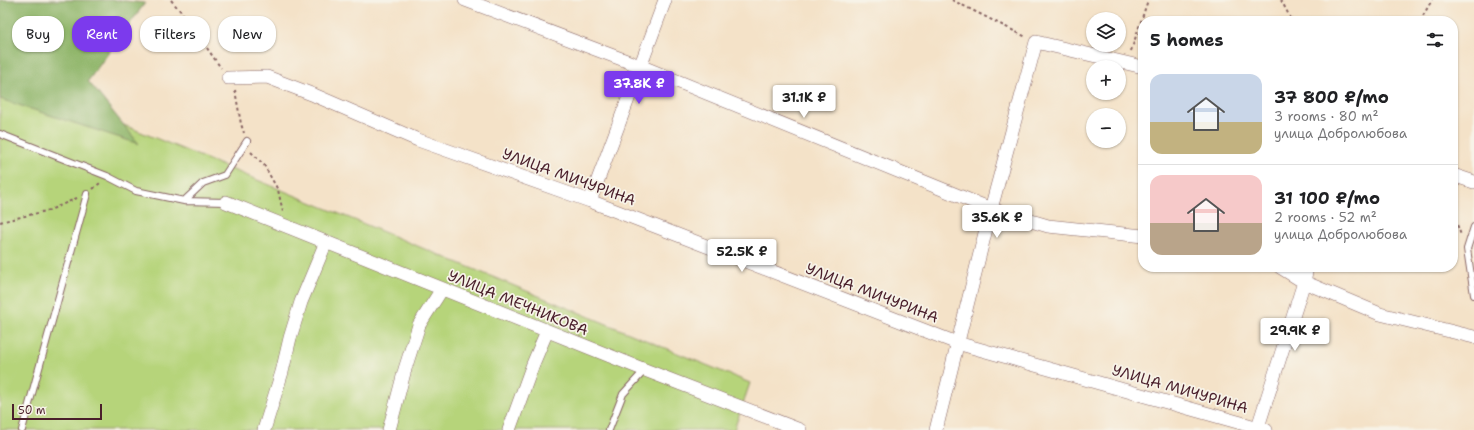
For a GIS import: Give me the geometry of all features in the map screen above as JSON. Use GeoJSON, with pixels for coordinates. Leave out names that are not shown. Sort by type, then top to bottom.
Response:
{"type":"FeatureCollection","features":[{"type":"Feature","properties":{"kind":"street"},"geometry":{"type":"LineString","coordinates":[[465,0],[640,66],[991,209],[1048,226],[1138,235]]}},
{"type":"Feature","properties":{"kind":"street"},"geometry":{"type":"LineString","coordinates":[[590,201],[665,0]]}},
{"type":"Feature","properties":{"kind":"street"},"geometry":{"type":"LineString","coordinates":[[936,430],[991,209],[1036,42],[1138,66]]}},
{"type":"Feature","properties":{"kind":"street","name":"УЛИЦА МИЧУРИНА"},"geometry":{"type":"LineString","coordinates":[[228,78],[267,78],[314,95],[418,140],[590,201],[957,343],[1260,429]]}},
{"type":"Feature","properties":{"kind":"street"},"geometry":{"type":"LineString","coordinates":[[1458,177],[1474,182]]}},
{"type":"Feature","properties":{"kind":"street","name":"УЛИЦА МЕЧНИКОВА"},"geometry":{"type":"LineString","coordinates":[[226,202],[644,370],[800,430]]}},
{"type":"Feature","properties":{"kind":"street"},"geometry":{"type":"LineString","coordinates":[[264,430],[301,302],[326,242]]}},
{"type":"Feature","properties":{"kind":"street"},"geometry":{"type":"LineString","coordinates":[[1288,272],[1304,282],[1380,314],[1474,337]]}},
{"type":"Feature","properties":{"kind":"street"},"geometry":{"type":"LineString","coordinates":[[1260,429],[1306,272]]}},
{"type":"Feature","properties":{"kind":"street"},"geometry":{"type":"LineString","coordinates":[[390,430],[405,369],[419,325],[442,289]]}},
{"type":"Feature","properties":{"kind":"street"},"geometry":{"type":"LineString","coordinates":[[509,430],[533,364],[547,331]]}},
{"type":"Feature","properties":{"kind":"lane"},"geometry":{"type":"LineString","coordinates":[[0,134],[107,176],[136,191],[184,201],[226,202]]}},
{"type":"Feature","properties":{"kind":"lane"},"geometry":{"type":"LineString","coordinates":[[184,201],[203,183],[225,175],[247,142]]}},
{"type":"Feature","properties":{"kind":"lane"},"geometry":{"type":"LineString","coordinates":[[22,430],[88,194]]}},
{"type":"Feature","properties":{"kind":"lane"},"geometry":{"type":"LineString","coordinates":[[1474,227],[1467,249],[1474,294]]}},
{"type":"Feature","properties":{"kind":"lane"},"geometry":{"type":"LineString","coordinates":[[609,430],[623,394],[644,370]]}},
{"type":"Feature","properties":{"kind":"path"},"geometry":{"type":"LineString","coordinates":[[171,0],[183,14],[234,86],[241,124],[251,153],[264,165],[278,190],[283,210],[282,225]]}},
{"type":"Feature","properties":{"kind":"path"},"geometry":{"type":"LineString","coordinates":[[952,0],[1036,42]]}},
{"type":"Feature","properties":{"kind":"path"},"geometry":{"type":"LineString","coordinates":[[1143,16],[1148,0]]}},
{"type":"Feature","properties":{"kind":"path"},"geometry":{"type":"LineString","coordinates":[[1281,0],[1289,16]]}},
{"type":"Feature","properties":{"kind":"path"},"geometry":{"type":"LineString","coordinates":[[1423,16],[1432,0]]}},
{"type":"Feature","properties":{"kind":"path"},"geometry":{"type":"LineString","coordinates":[[1127,64],[1138,30]]}},
{"type":"Feature","properties":{"kind":"path"},"geometry":{"type":"LineString","coordinates":[[0,222],[50,210],[88,194],[107,176]]}},
{"type":"Feature","properties":{"kind":"path"},"geometry":{"type":"LineString","coordinates":[[1458,226],[1467,249]]}},
{"type":"Feature","properties":{"kind":"green space"},"geometry":{"type":"Polygon","coordinates":[[[0,0],[116,0],[145,3],[132,21],[132,16],[72,16],[72,52],[109,52],[88,81],[139,144],[0,99],[0,0]]]}},
{"type":"Feature","properties":{"kind":"green space"},"geometry":{"type":"Polygon","coordinates":[[[0,74],[750,383],[734,430],[0,430],[0,74]]]}}]}
